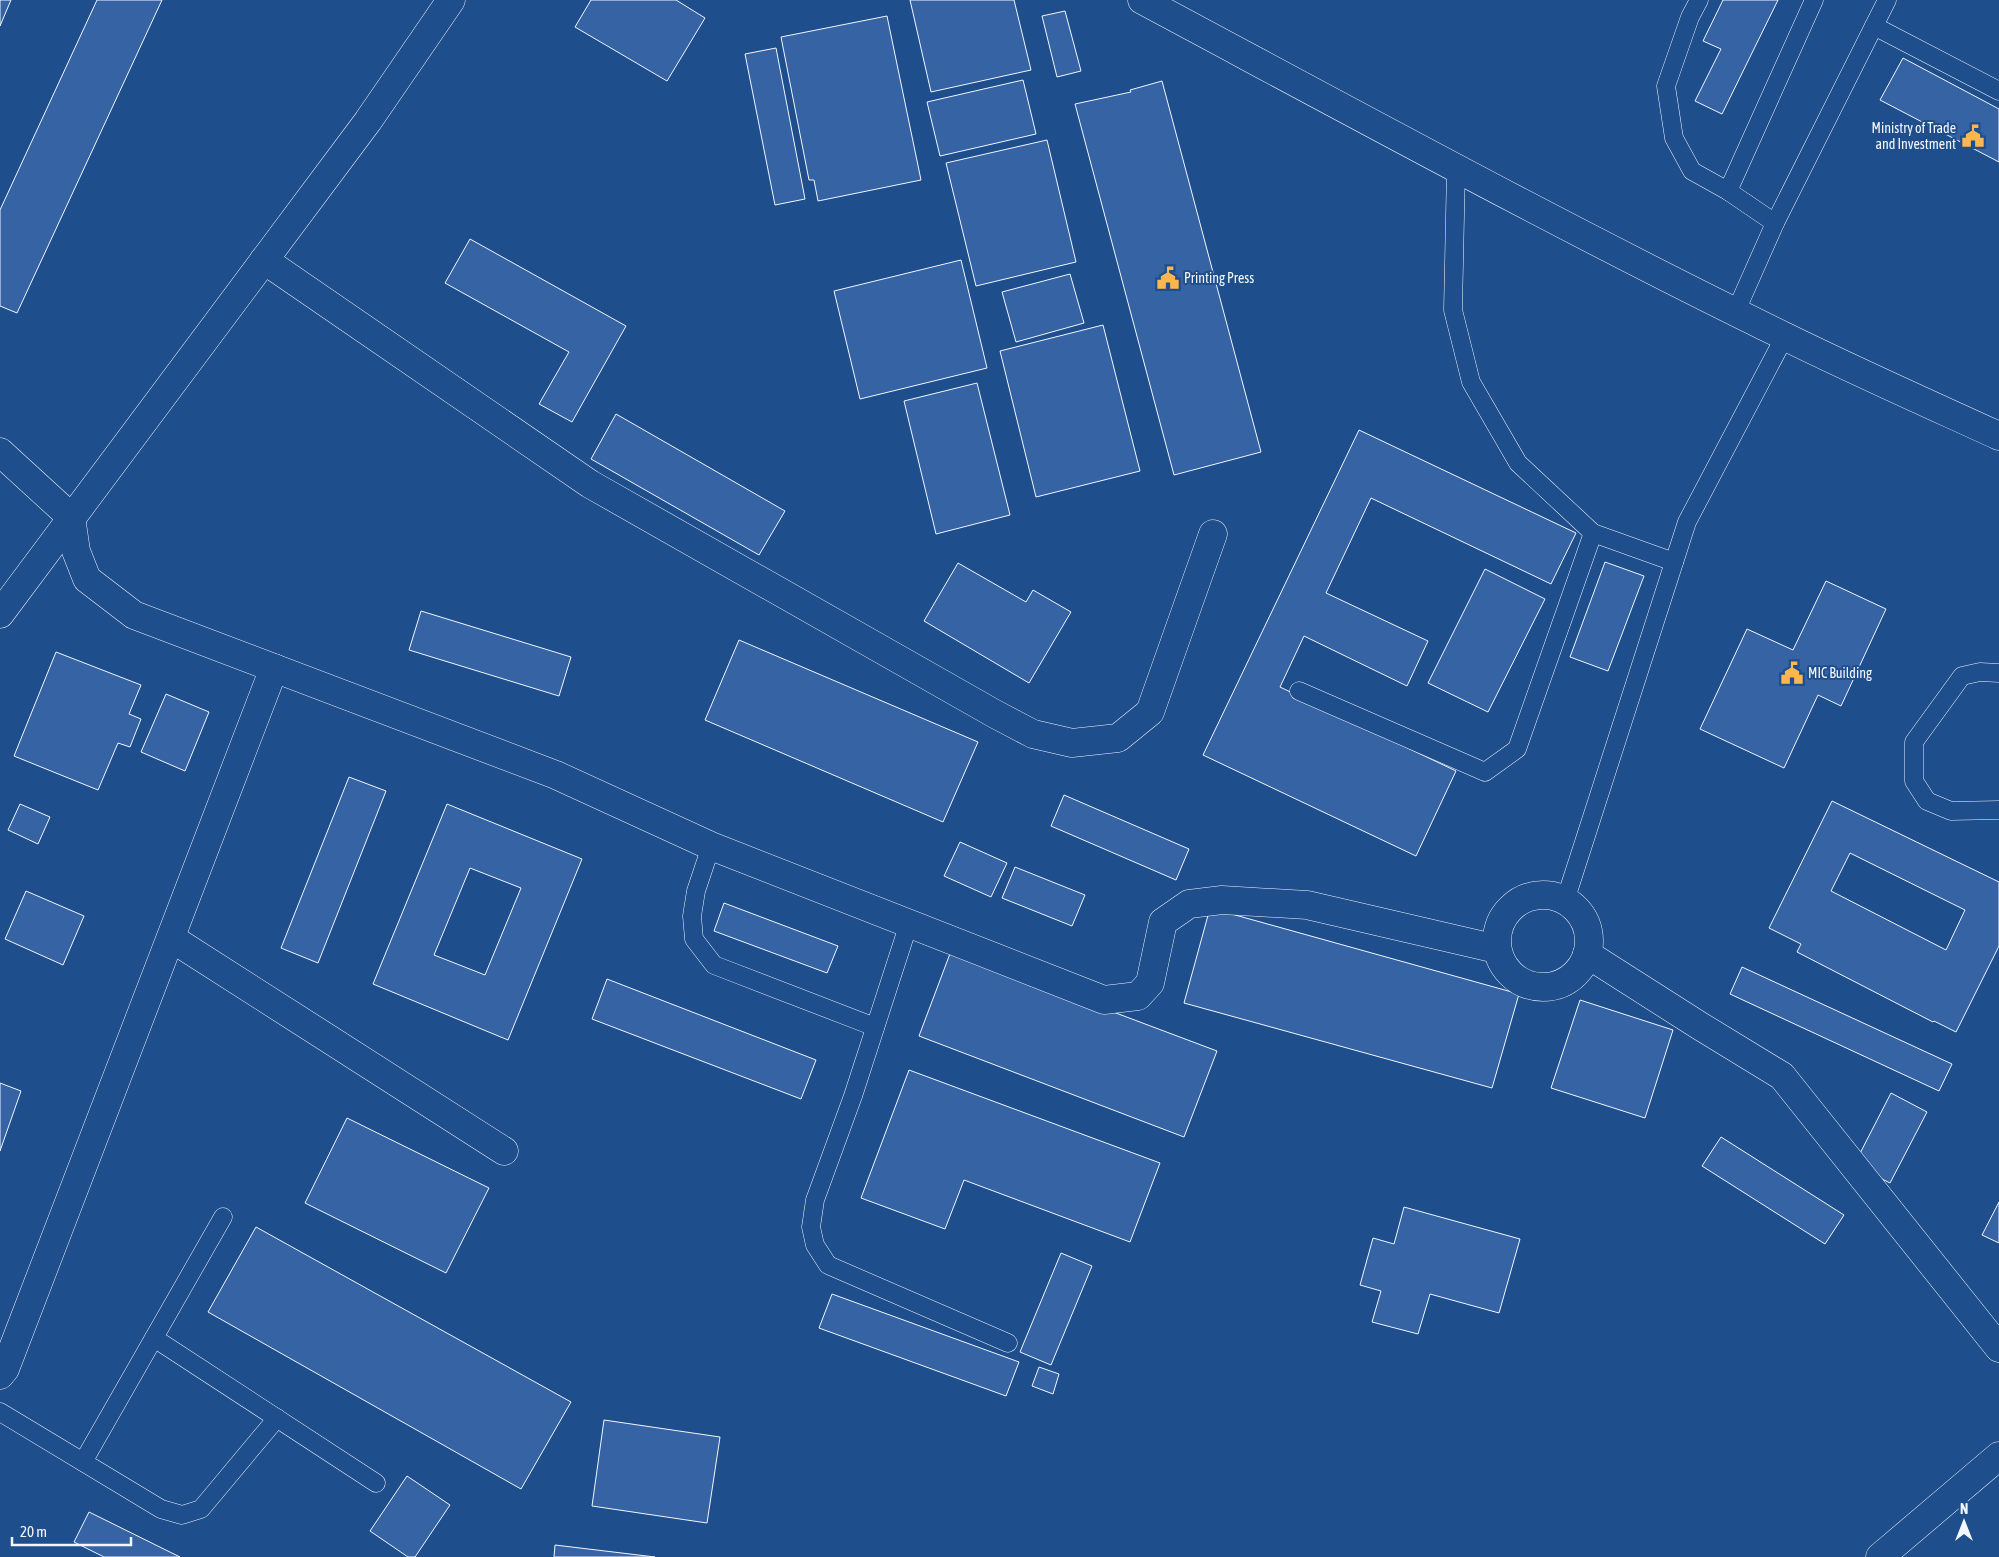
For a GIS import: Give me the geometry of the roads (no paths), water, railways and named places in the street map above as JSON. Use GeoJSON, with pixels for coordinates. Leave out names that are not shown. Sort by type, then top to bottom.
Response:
{"type":"FeatureCollection","features":[{"type":"Feature","properties":{"kind":"street"},"geometry":{"type":"LineString","coordinates":[[0,614],[71,516],[368,121],[451,0]]}},
{"type":"Feature","properties":{"kind":"street"},"geometry":{"type":"LineString","coordinates":[[1142,0],[1456,168],[1785,336],[1999,436]]}},
{"type":"Feature","properties":{"kind":"street"},"geometry":{"type":"LineString","coordinates":[[264,260],[590,484],[1033,734],[1072,743],[1118,738],[1150,712],[1213,534]]}},
{"type":"Feature","properties":{"kind":"street"},"geometry":{"type":"LineString","coordinates":[[0,452],[71,516],[76,551],[87,580],[134,615],[556,775],[711,846],[1104,1000],[1138,996],[1150,983],[1163,922],[1190,904],[1222,900],[1307,904],[1497,949]]}},
{"type":"Feature","properties":{"kind":"street"},"geometry":{"type":"LineString","coordinates":[[0,1375],[8,1360],[274,668]]}},
{"type":"Feature","properties":{"kind":"street"},"geometry":{"type":"LineString","coordinates":[[1545,895],[1565,901],[1581,914],[1589,933],[1587,954],[1578,972],[1561,984],[1540,987],[1520,982],[1505,968],[1497,949],[1498,928],[1508,910],[1525,899],[1545,895]]}},
{"type":"Feature","properties":{"kind":"street"},"geometry":{"type":"LineString","coordinates":[[171,938],[504,1151]]}},
{"type":"Feature","properties":{"kind":"street"},"geometry":{"type":"LineString","coordinates":[[1587,954],[1782,1076],[1999,1348]]}},
{"type":"Feature","properties":{"kind":"street"},"geometry":{"type":"LineString","coordinates":[[1880,1557],[1999,1456]]}},
{"type":"Feature","properties":{"kind":"lane"},"geometry":{"type":"LineString","coordinates":[[1699,0],[1690,17],[1666,86],[1674,138],[1692,171],[1775,223]]}},
{"type":"Feature","properties":{"kind":"lane"},"geometry":{"type":"LineString","coordinates":[[1728,192],[1814,0]]}},
{"type":"Feature","properties":{"kind":"lane"},"geometry":{"type":"LineString","coordinates":[[1736,311],[1775,223],[1887,0]]}},
{"type":"Feature","properties":{"kind":"lane"},"geometry":{"type":"LineString","coordinates":[[1874,26],[1999,91]]}},
{"type":"Feature","properties":{"kind":"lane"},"geometry":{"type":"LineString","coordinates":[[1456,168],[1452,310],[1471,382],[1518,463],[1592,533],[1674,562]]}},
{"type":"Feature","properties":{"kind":"lane"},"geometry":{"type":"LineString","coordinates":[[1565,901],[1687,522],[1785,336]]}},
{"type":"Feature","properties":{"kind":"lane"},"geometry":{"type":"LineString","coordinates":[[1299,691],[1484,772],[1517,749],[1592,533]]}},
{"type":"Feature","properties":{"kind":"lane"},"geometry":{"type":"LineString","coordinates":[[1999,673],[1980,672],[1962,676],[1914,742],[1914,781],[1927,801],[1951,812],[1999,810]]}},
{"type":"Feature","properties":{"kind":"lane"},"geometry":{"type":"LineString","coordinates":[[711,846],[696,891],[692,916],[694,939],[714,965],[876,1027]]}},
{"type":"Feature","properties":{"kind":"lane"},"geometry":{"type":"LineString","coordinates":[[909,923],[876,1027],[815,1200],[811,1227],[815,1245],[828,1265],[1008,1343]]}},
{"type":"Feature","properties":{"kind":"lane"},"geometry":{"type":"LineString","coordinates":[[83,1462],[223,1216]]}},
{"type":"Feature","properties":{"kind":"lane"},"geometry":{"type":"LineString","coordinates":[[154,1338],[376,1483]]}},
{"type":"Feature","properties":{"kind":"lane"},"geometry":{"type":"LineString","coordinates":[[0,1412],[161,1510],[182,1515],[201,1510],[277,1418]]}},
{"type":"Feature","properties":{"kind":"place","name":"Ministry of Trade and Investment"},"geometry":{"type":"Point","coordinates":[1973,136]}},
{"type":"Feature","properties":{"kind":"place","name":"Printing Press"},"geometry":{"type":"Point","coordinates":[1168,278]}},
{"type":"Feature","properties":{"kind":"place","name":"MIC Building"},"geometry":{"type":"Point","coordinates":[1792,673]}}]}
